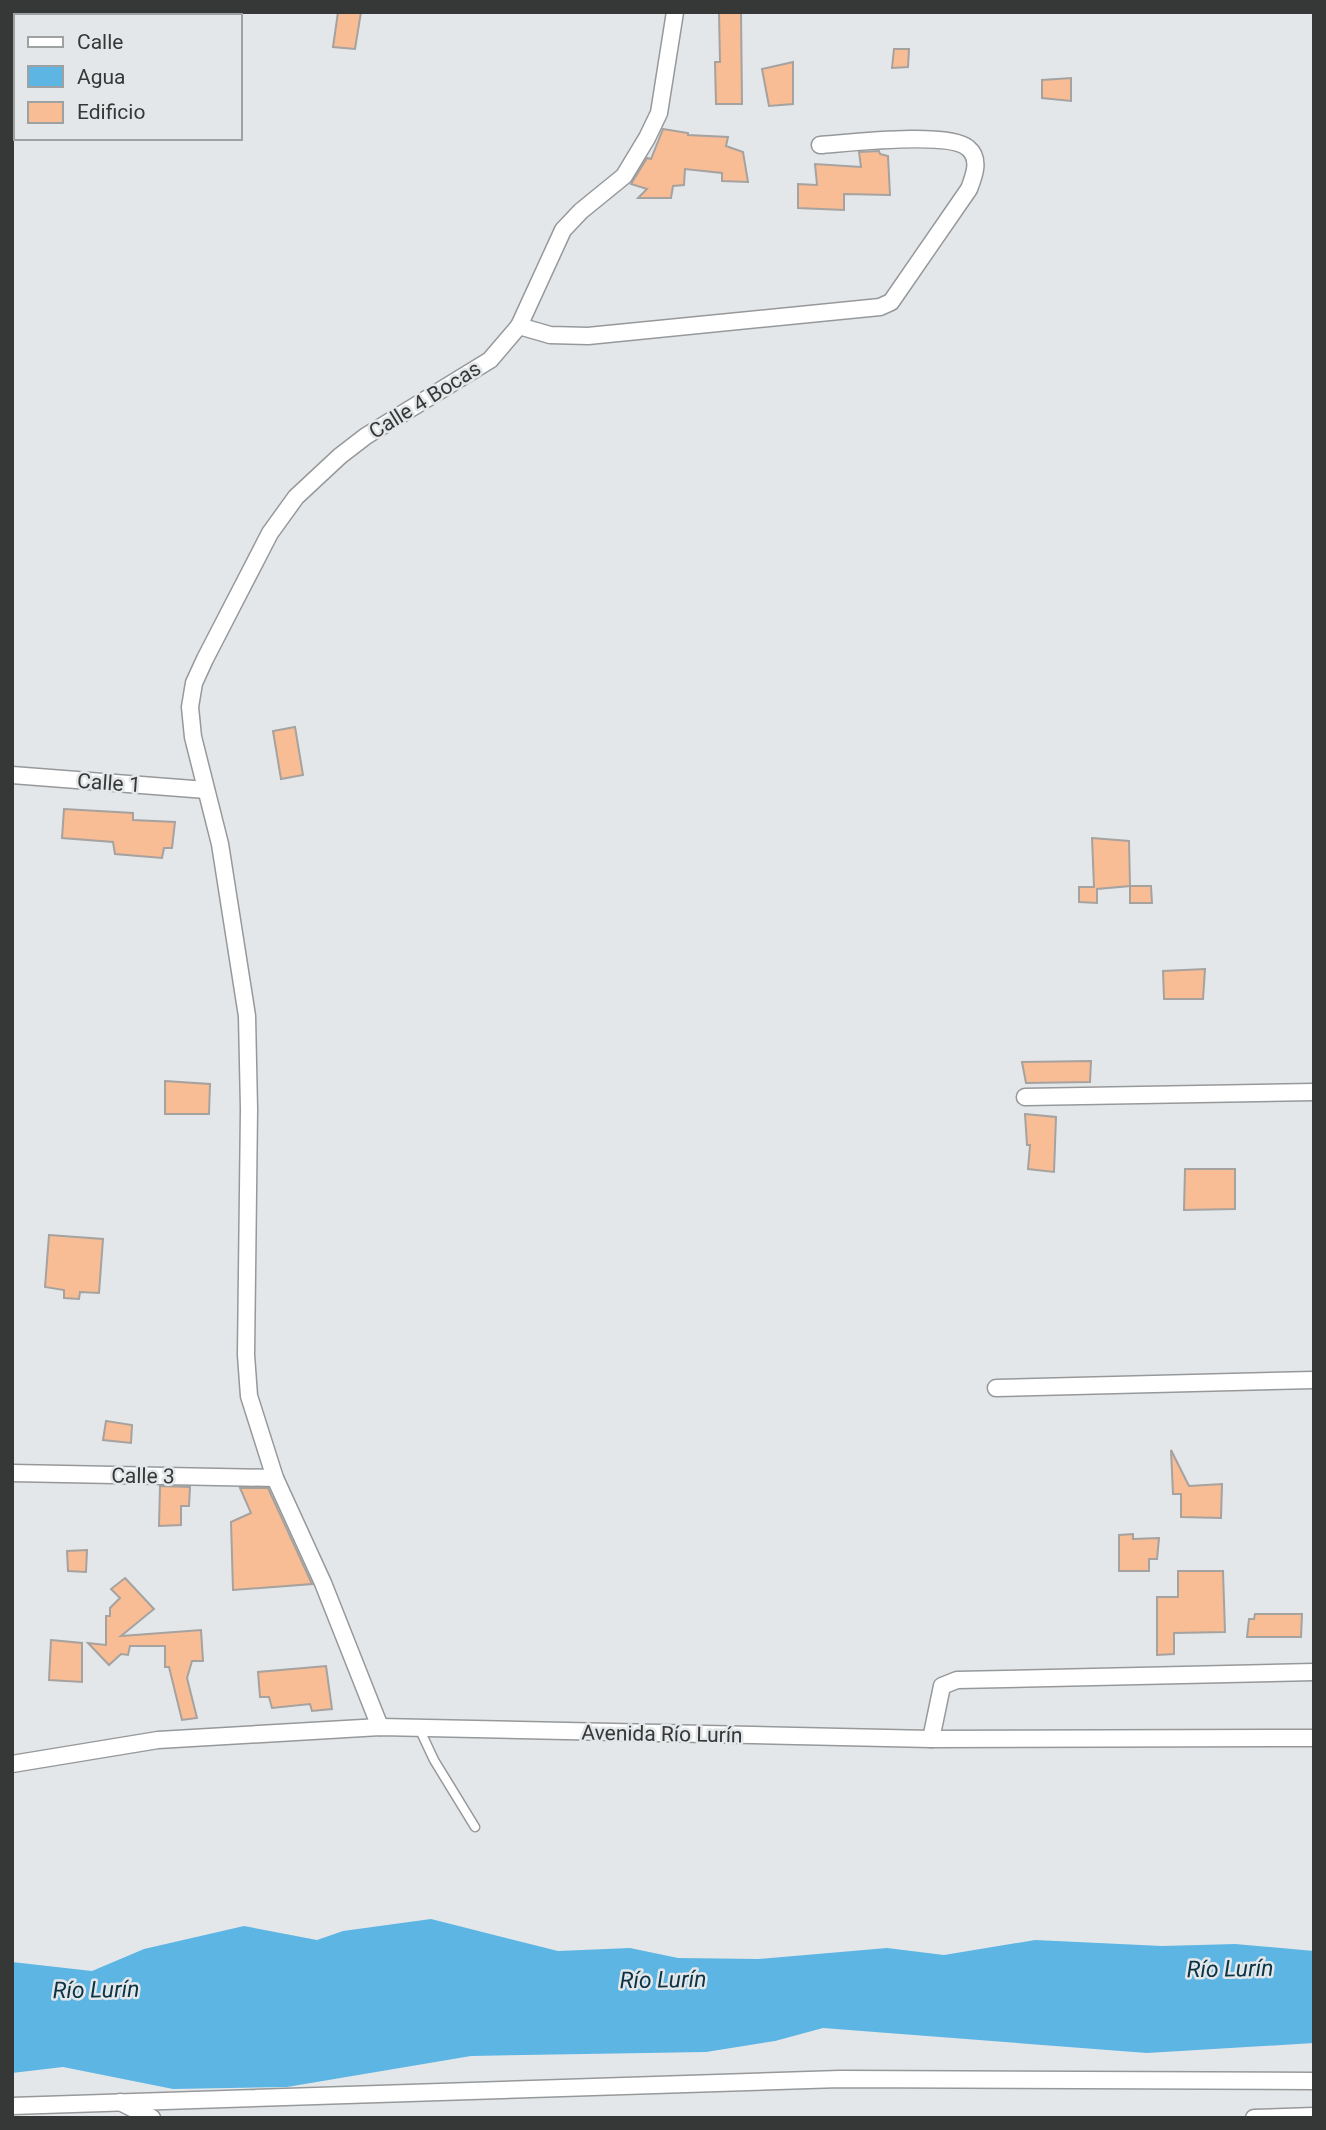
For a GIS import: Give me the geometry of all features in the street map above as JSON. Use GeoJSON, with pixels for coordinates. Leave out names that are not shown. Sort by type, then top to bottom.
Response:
{"type":"FeatureCollection","features":[{"type":"Feature","properties":{"kind":"street","name":"Calle 4 Bocas"},"geometry":{"type":"LineString","coordinates":[[380,1727],[323,1583],[275,1478],[249,1396],[246,1355],[249,1109],[247,1016],[236,936],[193,737],[190,707],[194,683],[270,533],[296,497],[366,436],[490,360],[519,326],[563,230],[581,211],[624,176],[653,126],[659,113],[676,12]]}},
{"type":"Feature","properties":{"kind":"street"},"geometry":{"type":"LineString","coordinates":[[519,326],[550,335],[588,336],[880,307],[891,302],[969,189],[974,175],[974,156],[968,148],[944,141],[914,139],[820,145]]}},
{"type":"Feature","properties":{"kind":"street","name":"Calle 1"},"geometry":{"type":"LineString","coordinates":[[12,775],[206,790]]}},
{"type":"Feature","properties":{"kind":"street"},"geometry":{"type":"LineString","coordinates":[[1025,1097],[1314,1092]]}},
{"type":"Feature","properties":{"kind":"street"},"geometry":{"type":"LineString","coordinates":[[996,1388],[1314,1381]]}},
{"type":"Feature","properties":{"kind":"street","name":"Calle 3"},"geometry":{"type":"LineString","coordinates":[[12,1473],[275,1478]]}},
{"type":"Feature","properties":{"kind":"street"},"geometry":{"type":"LineString","coordinates":[[931,1739],[938,1695],[942,1686],[957,1680],[1314,1672]]}},
{"type":"Feature","properties":{"kind":"street","name":"Avenida Río Lurín"},"geometry":{"type":"LineString","coordinates":[[12,1764],[125,1743],[380,1727],[931,1739],[1314,1738]]}},
{"type":"Feature","properties":{"kind":"street"},"geometry":{"type":"LineString","coordinates":[[12,2106],[840,2079],[1314,2081]]}},
{"type":"Feature","properties":{"kind":"street"},"geometry":{"type":"LineString","coordinates":[[117,2101],[152,2118]]}},
{"type":"Feature","properties":{"kind":"street"},"geometry":{"type":"LineString","coordinates":[[1254,2118],[1314,2116]]}},
{"type":"Feature","properties":{"kind":"lane"},"geometry":{"type":"LineString","coordinates":[[419,1728],[434,1760],[475,1827]]}},
{"type":"Feature","properties":{"kind":"water","name":"Río Lurín"},"geometry":{"type":"Polygon","coordinates":[[[431,1919],[558,1951],[630,1948],[678,1958],[758,1959],[887,1948],[944,1955],[1035,1940],[1162,1946],[1235,1944],[1314,1951],[1314,2043],[1147,2053],[823,2028],[775,2041],[706,2052],[471,2056],[287,2087],[173,2089],[63,2067],[12,2073],[12,1962],[92,1971],[144,1949],[244,1926],[317,1940],[343,1931],[431,1919]]]}},
{"type":"Feature","properties":{"kind":"building"},"geometry":{"type":"Polygon","coordinates":[[[338,12],[361,12],[355,49],[333,47],[338,12]]]}},
{"type":"Feature","properties":{"kind":"building"},"geometry":{"type":"Polygon","coordinates":[[[719,12],[741,12],[742,104],[716,104],[715,62],[720,62],[719,12]]]}},
{"type":"Feature","properties":{"kind":"building"},"geometry":{"type":"Polygon","coordinates":[[[894,49],[909,49],[908,67],[892,68],[894,49]]]}},
{"type":"Feature","properties":{"kind":"building"},"geometry":{"type":"Polygon","coordinates":[[[793,62],[793,104],[769,106],[762,69],[793,62]]]}},
{"type":"Feature","properties":{"kind":"building"},"geometry":{"type":"Polygon","coordinates":[[[1071,78],[1071,101],[1042,98],[1042,80],[1071,78]]]}},
{"type":"Feature","properties":{"kind":"building"},"geometry":{"type":"Polygon","coordinates":[[[663,129],[688,135],[728,137],[726,146],[743,152],[748,182],[722,181],[722,173],[685,169],[684,185],[673,186],[671,198],[638,198],[647,189],[631,184],[647,158],[651,159],[663,129]]]}},
{"type":"Feature","properties":{"kind":"building"},"geometry":{"type":"Polygon","coordinates":[[[879,151],[880,154],[888,156],[890,195],[844,194],[844,210],[798,208],[798,184],[817,185],[815,164],[861,167],[859,152],[879,151]]]}},
{"type":"Feature","properties":{"kind":"building"},"geometry":{"type":"Polygon","coordinates":[[[295,727],[303,775],[281,779],[273,731],[295,727]]]}},
{"type":"Feature","properties":{"kind":"building"},"geometry":{"type":"Polygon","coordinates":[[[64,809],[133,813],[133,820],[175,822],[172,848],[164,848],[162,858],[115,854],[113,842],[62,838],[64,809]]]}},
{"type":"Feature","properties":{"kind":"building"},"geometry":{"type":"Polygon","coordinates":[[[1092,838],[1129,841],[1130,886],[1097,889],[1097,903],[1079,902],[1079,887],[1094,887],[1092,838]]]}},
{"type":"Feature","properties":{"kind":"building"},"geometry":{"type":"Polygon","coordinates":[[[1130,886],[1151,886],[1152,903],[1130,903],[1130,886]]]}},
{"type":"Feature","properties":{"kind":"building"},"geometry":{"type":"Polygon","coordinates":[[[1205,969],[1203,999],[1164,999],[1163,971],[1205,969]]]}},
{"type":"Feature","properties":{"kind":"building"},"geometry":{"type":"Polygon","coordinates":[[[1091,1061],[1090,1082],[1026,1083],[1022,1062],[1091,1061]]]}},
{"type":"Feature","properties":{"kind":"building"},"geometry":{"type":"Polygon","coordinates":[[[165,1081],[210,1084],[209,1114],[165,1114],[165,1081]]]}},
{"type":"Feature","properties":{"kind":"building"},"geometry":{"type":"Polygon","coordinates":[[[1025,1114],[1056,1117],[1054,1172],[1028,1169],[1030,1145],[1027,1145],[1025,1114]]]}},
{"type":"Feature","properties":{"kind":"building"},"geometry":{"type":"Polygon","coordinates":[[[1185,1169],[1235,1169],[1235,1209],[1184,1210],[1185,1169]]]}},
{"type":"Feature","properties":{"kind":"building"},"geometry":{"type":"Polygon","coordinates":[[[49,1235],[103,1239],[99,1293],[80,1292],[79,1299],[64,1298],[64,1290],[45,1287],[49,1235]]]}},
{"type":"Feature","properties":{"kind":"building"},"geometry":{"type":"Polygon","coordinates":[[[106,1421],[132,1425],[131,1443],[103,1440],[106,1421]]]}},
{"type":"Feature","properties":{"kind":"building"},"geometry":{"type":"Polygon","coordinates":[[[1171,1450],[1189,1486],[1222,1484],[1221,1518],[1181,1517],[1181,1494],[1173,1494],[1171,1450]]]}},
{"type":"Feature","properties":{"kind":"building"},"geometry":{"type":"Polygon","coordinates":[[[160,1486],[190,1487],[189,1506],[181,1506],[181,1525],[159,1526],[160,1486]]]}},
{"type":"Feature","properties":{"kind":"building"},"geometry":{"type":"Polygon","coordinates":[[[240,1488],[268,1488],[312,1584],[233,1590],[231,1522],[251,1513],[240,1488]]]}},
{"type":"Feature","properties":{"kind":"building"},"geometry":{"type":"Polygon","coordinates":[[[1133,1534],[1133,1539],[1159,1538],[1157,1559],[1149,1559],[1149,1571],[1119,1571],[1119,1535],[1133,1534]]]}},
{"type":"Feature","properties":{"kind":"building"},"geometry":{"type":"Polygon","coordinates":[[[87,1550],[86,1572],[68,1571],[67,1551],[87,1550]]]}},
{"type":"Feature","properties":{"kind":"building"},"geometry":{"type":"Polygon","coordinates":[[[1178,1571],[1223,1571],[1225,1632],[1174,1633],[1174,1654],[1157,1655],[1157,1597],[1178,1597],[1178,1571]]]}},
{"type":"Feature","properties":{"kind":"building"},"geometry":{"type":"Polygon","coordinates":[[[125,1578],[154,1609],[121,1636],[201,1630],[203,1661],[192,1661],[187,1678],[197,1718],[182,1720],[169,1667],[165,1667],[165,1646],[130,1646],[128,1655],[121,1654],[109,1665],[88,1643],[106,1645],[106,1616],[110,1616],[110,1608],[120,1598],[111,1589],[125,1578]]]}},
{"type":"Feature","properties":{"kind":"building"},"geometry":{"type":"Polygon","coordinates":[[[1255,1614],[1302,1614],[1301,1637],[1247,1637],[1249,1619],[1254,1619],[1255,1614]]]}},
{"type":"Feature","properties":{"kind":"building"},"geometry":{"type":"Polygon","coordinates":[[[51,1640],[82,1643],[82,1682],[49,1680],[51,1640]]]}},
{"type":"Feature","properties":{"kind":"building"},"geometry":{"type":"Polygon","coordinates":[[[326,1666],[332,1709],[312,1711],[310,1704],[272,1708],[269,1697],[260,1697],[258,1672],[326,1666]]]}}]}
